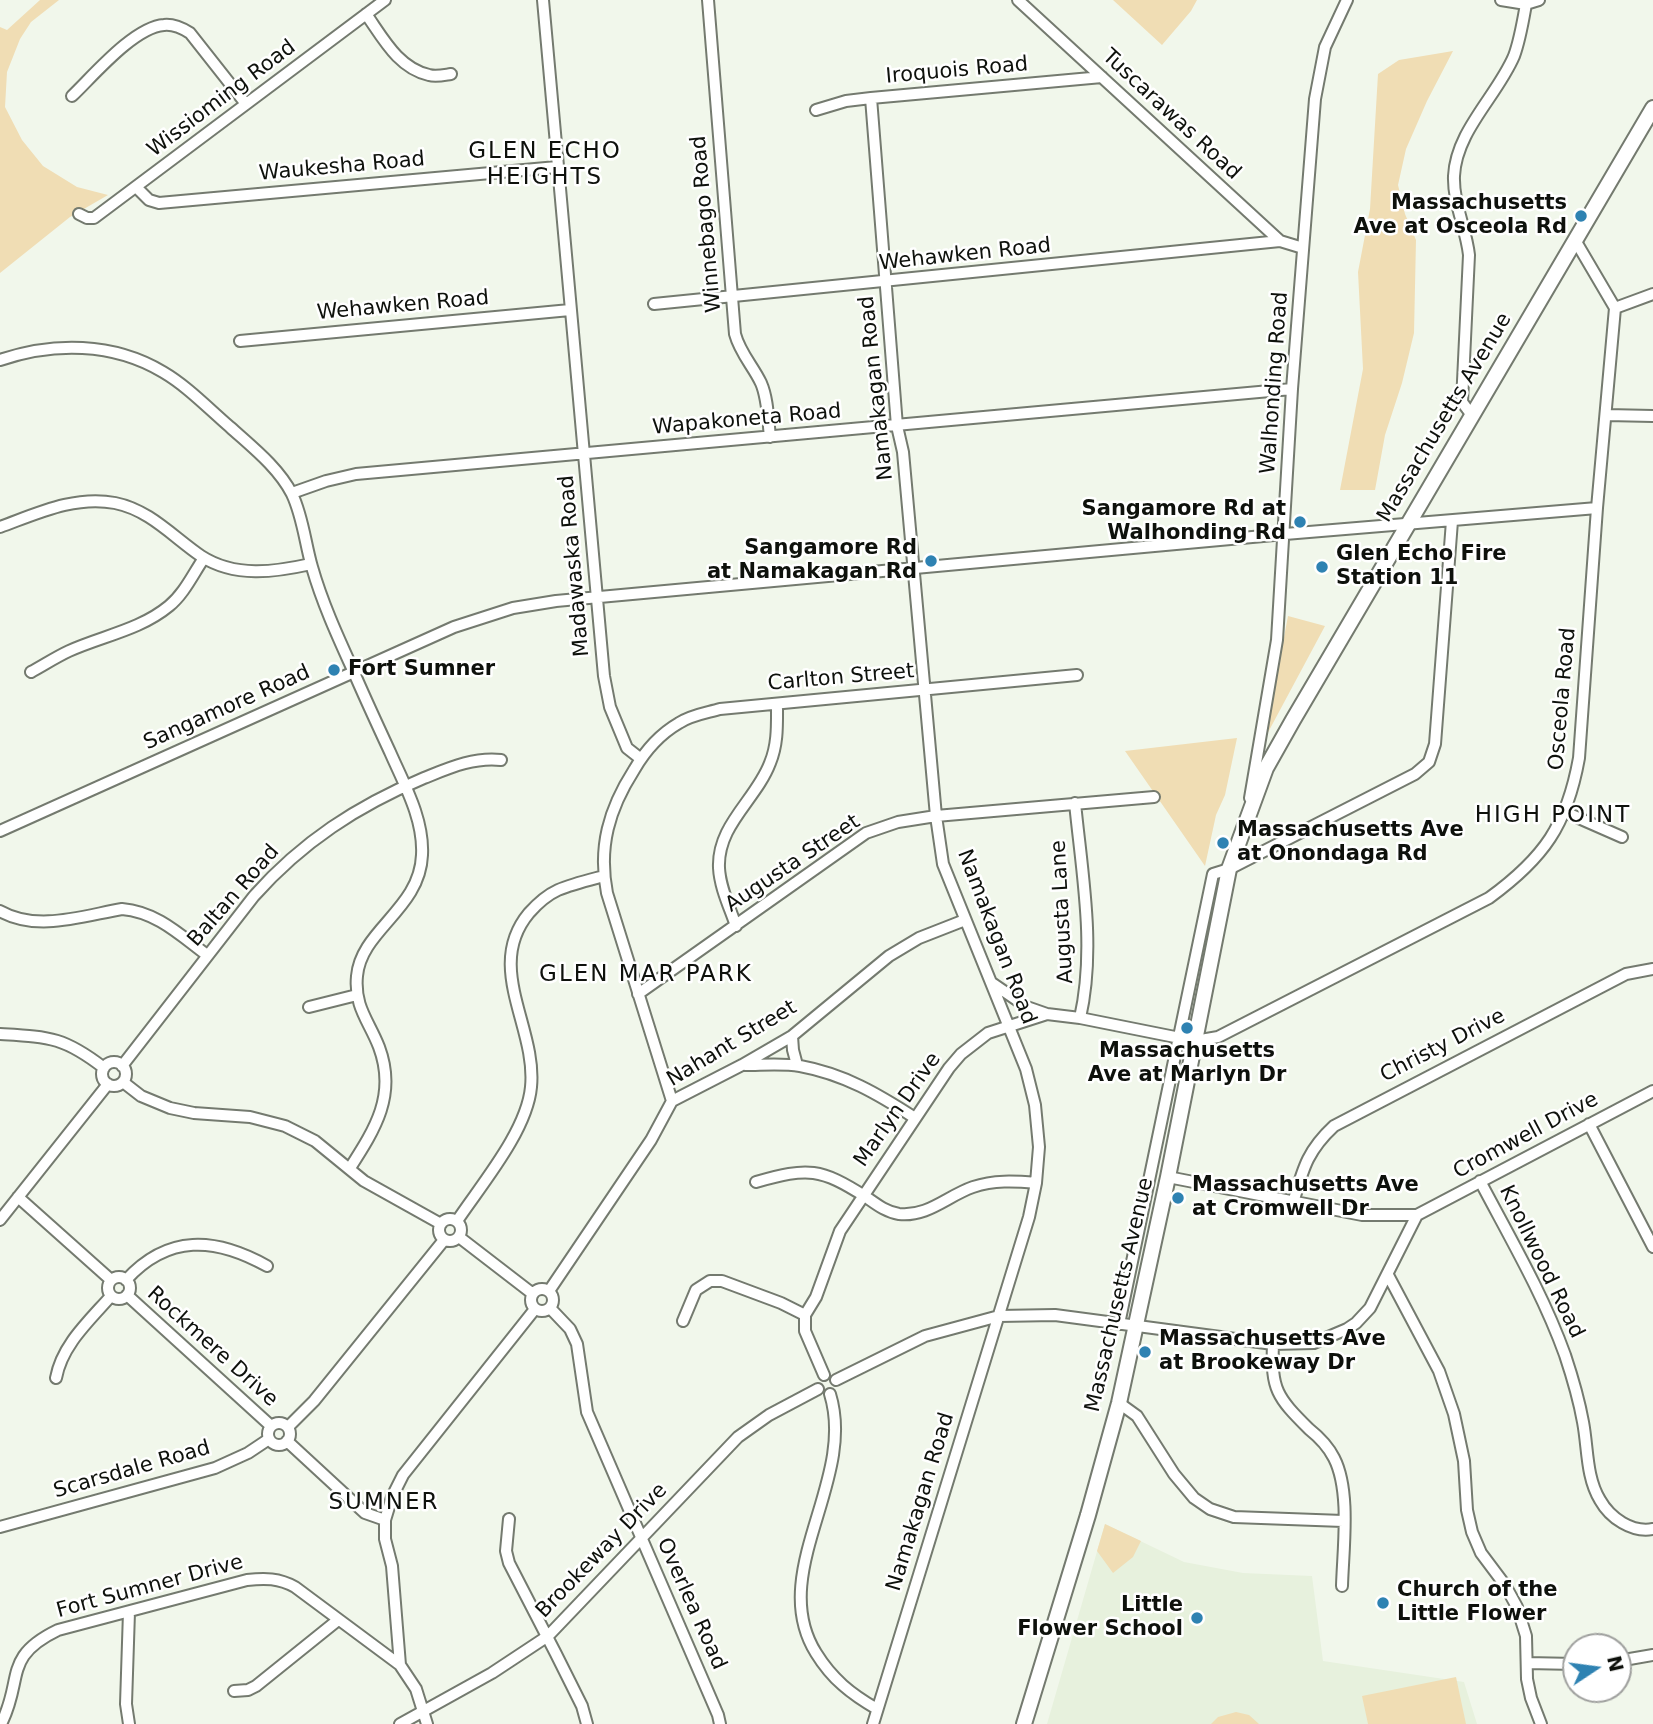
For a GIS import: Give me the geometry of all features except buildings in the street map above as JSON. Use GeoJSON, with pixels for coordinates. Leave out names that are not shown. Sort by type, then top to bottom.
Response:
{"type":"FeatureCollection","features":[{"type":"Feature","properties":{"kind":"main road","name":"Massachusetts Avenue"},"geometry":{"type":"LineString","coordinates":[[1024,1724],[1119,1403],[1168,1177],[1229,869],[1248,814],[1266,768],[1471,414],[1653,108]]}},
{"type":"Feature","properties":{"kind":"street","name":"Wissioming Road"},"geometry":{"type":"LineString","coordinates":[[79,214],[94,218],[137,188],[385,0]]}},
{"type":"Feature","properties":{"kind":"street","name":"Madawaska Road"},"geometry":{"type":"LineString","coordinates":[[543,0],[604,676],[610,707],[627,748],[640,759]]}},
{"type":"Feature","properties":{"kind":"street","name":"Winnebago Road"},"geometry":{"type":"LineString","coordinates":[[708,0],[735,334],[739,348],[764,392],[770,437]]}},
{"type":"Feature","properties":{"kind":"street","name":"Tuscarawas Road"},"geometry":{"type":"LineString","coordinates":[[1018,0],[1280,241],[1303,248]]}},
{"type":"Feature","properties":{"kind":"street","name":"Walhonding Road"},"geometry":{"type":"LineString","coordinates":[[1248,814],[1277,640],[1315,99],[1325,47],[1347,0]]}},
{"type":"Feature","properties":{"kind":"street"},"geometry":{"type":"LineString","coordinates":[[1502,0],[1539,0]]}},
{"type":"Feature","properties":{"kind":"street"},"geometry":{"type":"LineString","coordinates":[[1471,414],[1462,402],[1469,254],[1467,237],[1455,198],[1454,173],[1461,145],[1513,57],[1528,2]]}},
{"type":"Feature","properties":{"kind":"street"},"geometry":{"type":"LineString","coordinates":[[366,14],[391,50],[408,66],[431,76],[451,74]]}},
{"type":"Feature","properties":{"kind":"street"},"geometry":{"type":"LineString","coordinates":[[72,96],[135,37],[165,24],[190,33],[246,104]]}},
{"type":"Feature","properties":{"kind":"street","name":"Iroquois Road"},"geometry":{"type":"LineString","coordinates":[[816,110],[846,101],[871,98],[1102,77]]}},
{"type":"Feature","properties":{"kind":"street","name":"Namakagan Road"},"geometry":{"type":"LineString","coordinates":[[871,98],[897,426],[903,452],[936,816],[943,864],[1026,1069],[1035,1105],[1039,1147],[1036,1183],[1029,1217],[873,1724]]}},
{"type":"Feature","properties":{"kind":"street","name":"Waukesha Road"},"geometry":{"type":"LineString","coordinates":[[137,188],[149,200],[159,203],[557,167]]}},
{"type":"Feature","properties":{"kind":"street"},"geometry":{"type":"LineString","coordinates":[[1575,240],[1615,308],[1653,294]]}},
{"type":"Feature","properties":{"kind":"street","name":"Wehawken Road"},"geometry":{"type":"LineString","coordinates":[[654,304],[1280,241]]}},
{"type":"Feature","properties":{"kind":"street","name":"Osceola Road"},"geometry":{"type":"LineString","coordinates":[[1195,1041],[1218,1037],[1489,898],[1536,858],[1565,812],[1573,790],[1579,758],[1615,308]]}},
{"type":"Feature","properties":{"kind":"street","name":"Wehawken Road"},"geometry":{"type":"LineString","coordinates":[[240,341],[570,310]]}},
{"type":"Feature","properties":{"kind":"street"},"geometry":{"type":"LineString","coordinates":[[0,360],[47,348],[76,347],[106,350],[136,359],[162,371],[188,390],[263,456],[292,494],[323,603],[405,786],[421,829],[422,856],[418,877],[406,902],[363,955],[357,974],[357,995],[361,1013],[379,1048],[386,1082],[385,1099],[377,1125],[350,1168]]}},
{"type":"Feature","properties":{"kind":"street","name":"Wapakoneta Road"},"geometry":{"type":"LineString","coordinates":[[292,494],[326,481],[356,474],[1293,389]]}},
{"type":"Feature","properties":{"kind":"street"},"geometry":{"type":"LineString","coordinates":[[1607,415],[1653,416]]}},
{"type":"Feature","properties":{"kind":"street"},"geometry":{"type":"LineString","coordinates":[[0,527],[55,507],[89,501],[115,503],[139,511],[204,558],[237,570],[281,571],[311,564]]}},
{"type":"Feature","properties":{"kind":"street","name":"Sangamore Road"},"geometry":{"type":"LineString","coordinates":[[0,831],[454,627],[489,615],[556,601],[1597,508]]}},
{"type":"Feature","properties":{"kind":"street"},"geometry":{"type":"LineString","coordinates":[[1229,869],[1415,774],[1429,762],[1435,744],[1452,521]]}},
{"type":"Feature","properties":{"kind":"street"},"geometry":{"type":"LineString","coordinates":[[31,672],[68,651],[140,625],[157,615],[171,605],[183,591],[204,558]]}},
{"type":"Feature","properties":{"kind":"street","name":"Carlton Street"},"geometry":{"type":"LineString","coordinates":[[640,759],[660,736],[678,723],[720,709],[1077,675]]}},
{"type":"Feature","properties":{"kind":"street"},"geometry":{"type":"LineString","coordinates":[[736,926],[721,878],[720,852],[728,828],[763,778],[771,761],[777,737],[777,704]]}},
{"type":"Feature","properties":{"kind":"street"},"geometry":{"type":"LineString","coordinates":[[640,759],[621,790],[610,816],[604,846],[604,876],[672,1101]]}},
{"type":"Feature","properties":{"kind":"street","name":"Baltan Road"},"geometry":{"type":"LineString","coordinates":[[122,1066],[262,887],[305,846],[335,823],[405,786],[458,764],[501,760]]}},
{"type":"Feature","properties":{"kind":"street","name":"Augusta Street"},"geometry":{"type":"LineString","coordinates":[[638,994],[866,833],[898,821],[936,816],[1154,797]]}},
{"type":"Feature","properties":{"kind":"street","name":"Augusta Lane"},"geometry":{"type":"LineString","coordinates":[[1075,803],[1089,958],[1087,988],[1080,1018]]}},
{"type":"Feature","properties":{"kind":"street"},"geometry":{"type":"LineString","coordinates":[[1565,812],[1622,837]]}},
{"type":"Feature","properties":{"kind":"street","name":"Massachusetts Avenue"},"geometry":{"type":"LineString","coordinates":[[1119,1324],[1213,874],[1229,869]]}},
{"type":"Feature","properties":{"kind":"street"},"geometry":{"type":"LineString","coordinates":[[457,1221],[516,1133],[531,1088],[531,1054],[509,974],[510,952],[516,933],[537,904],[557,890],[604,876]]}},
{"type":"Feature","properties":{"kind":"street"},"geometry":{"type":"LineString","coordinates":[[0,911],[27,922],[43,923],[122,909],[133,910],[152,915],[164,922],[207,955]]}},
{"type":"Feature","properties":{"kind":"street","name":"Nahant Street"},"geometry":{"type":"LineString","coordinates":[[549,1291],[651,1140],[672,1101],[742,1065],[792,1035],[889,956],[919,938],[965,920]]}},
{"type":"Feature","properties":{"kind":"street","name":"Christy Drive"},"geometry":{"type":"LineString","coordinates":[[1293,1203],[1306,1159],[1321,1138],[1334,1126],[1626,974],[1653,969]]}},
{"type":"Feature","properties":{"kind":"street"},"geometry":{"type":"LineString","coordinates":[[991,982],[1027,1007],[1047,1014]]}},
{"type":"Feature","properties":{"kind":"street"},"geometry":{"type":"LineString","coordinates":[[309,1007],[357,995]]}},
{"type":"Feature","properties":{"kind":"street","name":"Marlyn Drive"},"geometry":{"type":"LineString","coordinates":[[805,1315],[816,1297],[840,1231],[863,1195],[961,1054],[988,1033],[1047,1014],[1195,1041]]}},
{"type":"Feature","properties":{"kind":"street"},"geometry":{"type":"LineString","coordinates":[[0,1034],[61,1040],[81,1050],[104,1068]]}},
{"type":"Feature","properties":{"kind":"street"},"geometry":{"type":"LineString","coordinates":[[792,1035],[797,1065]]}},
{"type":"Feature","properties":{"kind":"street"},"geometry":{"type":"LineString","coordinates":[[115,1063],[122,1066],[126,1072],[123,1082],[118,1086],[108,1084],[102,1075],[104,1068],[115,1063]]}},
{"type":"Feature","properties":{"kind":"street"},"geometry":{"type":"LineString","coordinates":[[742,1065],[797,1065],[852,1080],[915,1118]]}},
{"type":"Feature","properties":{"kind":"street"},"geometry":{"type":"LineString","coordinates":[[123,1082],[141,1096],[170,1108],[194,1113],[250,1117],[285,1126],[315,1141],[364,1181],[441,1224]]}},
{"type":"Feature","properties":{"kind":"street"},"geometry":{"type":"LineString","coordinates":[[0,1220],[108,1084]]}},
{"type":"Feature","properties":{"kind":"street","name":"Cromwell Drive"},"geometry":{"type":"LineString","coordinates":[[1168,1177],[1362,1215],[1417,1215],[1653,1091]]}},
{"type":"Feature","properties":{"kind":"street"},"geometry":{"type":"LineString","coordinates":[[1589,1124],[1653,1247]]}},
{"type":"Feature","properties":{"kind":"street"},"geometry":{"type":"LineString","coordinates":[[756,1182],[783,1174],[814,1172],[838,1179],[888,1211],[900,1214],[918,1213],[984,1184],[1005,1181],[1036,1183]]}},
{"type":"Feature","properties":{"kind":"street","name":"Knollwood Road"},"geometry":{"type":"LineString","coordinates":[[1480,1181],[1548,1312],[1565,1356],[1583,1421],[1592,1486],[1601,1504],[1615,1518],[1630,1527],[1653,1529]]}},
{"type":"Feature","properties":{"kind":"street"},"geometry":{"type":"LineString","coordinates":[[19,1197],[111,1280]]}},
{"type":"Feature","properties":{"kind":"street"},"geometry":{"type":"LineString","coordinates":[[836,1380],[925,1336],[999,1316],[1055,1315],[1273,1344],[1314,1343],[1347,1329],[1370,1308],[1417,1215]]}},
{"type":"Feature","properties":{"kind":"street"},"geometry":{"type":"LineString","coordinates":[[444,1240],[440,1234],[441,1224],[446,1220],[457,1221]]}},
{"type":"Feature","properties":{"kind":"street"},"geometry":{"type":"LineString","coordinates":[[457,1221],[461,1227],[460,1237]]}},
{"type":"Feature","properties":{"kind":"street"},"geometry":{"type":"LineString","coordinates":[[444,1240],[454,1241],[460,1237]]}},
{"type":"Feature","properties":{"kind":"street"},"geometry":{"type":"LineString","coordinates":[[460,1237],[533,1294]]}},
{"type":"Feature","properties":{"kind":"street"},"geometry":{"type":"LineString","coordinates":[[288,1427],[314,1401],[444,1240]]}},
{"type":"Feature","properties":{"kind":"street"},"geometry":{"type":"LineString","coordinates":[[126,1280],[149,1258],[183,1245],[225,1247],[267,1266]]}},
{"type":"Feature","properties":{"kind":"street"},"geometry":{"type":"LineString","coordinates":[[1388,1275],[1439,1371],[1464,1461],[1467,1510],[1472,1532],[1481,1553],[1505,1585],[1517,1607],[1526,1636],[1531,1698],[1541,1724]]}},
{"type":"Feature","properties":{"kind":"street"},"geometry":{"type":"LineString","coordinates":[[120,1277],[126,1280],[130,1289],[127,1296],[117,1299],[111,1296],[108,1286],[111,1280],[120,1277]]}},
{"type":"Feature","properties":{"kind":"street"},"geometry":{"type":"LineString","coordinates":[[683,1321],[696,1290],[710,1280],[722,1281],[781,1303],[805,1315],[805,1331],[824,1375]]}},
{"type":"Feature","properties":{"kind":"street"},"geometry":{"type":"LineString","coordinates":[[538,1290],[549,1291],[554,1299],[550,1308],[541,1312],[531,1300],[533,1294],[538,1290]]}},
{"type":"Feature","properties":{"kind":"street"},"geometry":{"type":"LineString","coordinates":[[56,1378],[59,1362],[70,1343],[111,1296]]}},
{"type":"Feature","properties":{"kind":"street","name":"Rockmere Drive"},"geometry":{"type":"LineString","coordinates":[[127,1296],[271,1426]]}},
{"type":"Feature","properties":{"kind":"street","name":"Overlea Road"},"geometry":{"type":"LineString","coordinates":[[550,1308],[570,1329],[577,1344],[587,1412],[720,1724]]}},
{"type":"Feature","properties":{"kind":"street"},"geometry":{"type":"LineString","coordinates":[[400,1665],[392,1566],[385,1539],[385,1520],[392,1497],[403,1475],[536,1309]]}},
{"type":"Feature","properties":{"kind":"street"},"geometry":{"type":"LineString","coordinates":[[1273,1344],[1272,1371],[1280,1398],[1324,1443],[1334,1458],[1341,1477],[1344,1493],[1342,1586]]}},
{"type":"Feature","properties":{"kind":"street"},"geometry":{"type":"LineString","coordinates":[[824,1375],[830,1375],[836,1380],[836,1390],[830,1394],[818,1389],[819,1379],[824,1375]]}},
{"type":"Feature","properties":{"kind":"street","name":"Brookeway Drive"},"geometry":{"type":"LineString","coordinates":[[400,1724],[492,1673],[548,1636],[738,1437],[769,1415],[818,1389]]}},
{"type":"Feature","properties":{"kind":"street"},"geometry":{"type":"LineString","coordinates":[[830,1394],[835,1410],[836,1450],[804,1565],[801,1605],[810,1644],[827,1671],[838,1683],[877,1709]]}},
{"type":"Feature","properties":{"kind":"street"},"geometry":{"type":"LineString","coordinates":[[1119,1403],[1137,1416],[1174,1474],[1194,1498],[1210,1509],[1234,1517],[1343,1521]]}},
{"type":"Feature","properties":{"kind":"street"},"geometry":{"type":"LineString","coordinates":[[280,1424],[288,1427],[291,1433],[287,1441],[278,1443],[270,1439],[267,1431],[271,1426],[280,1424]]}},
{"type":"Feature","properties":{"kind":"street","name":"Scarsdale Road"},"geometry":{"type":"LineString","coordinates":[[0,1527],[215,1468],[248,1453],[270,1439]]}},
{"type":"Feature","properties":{"kind":"street"},"geometry":{"type":"LineString","coordinates":[[287,1441],[365,1513],[385,1520]]}},
{"type":"Feature","properties":{"kind":"street"},"geometry":{"type":"LineString","coordinates":[[509,1519],[506,1551],[509,1563],[582,1706],[587,1724]]}},
{"type":"Feature","properties":{"kind":"street","name":"Fort Sumner Drive"},"geometry":{"type":"LineString","coordinates":[[1,1724],[7,1712],[15,1671],[21,1656],[40,1639],[58,1630],[247,1580],[267,1578],[284,1581],[295,1587],[400,1665],[416,1689],[427,1724]]}},
{"type":"Feature","properties":{"kind":"street"},"geometry":{"type":"LineString","coordinates":[[129,1724],[126,1704],[130,1612]]}},
{"type":"Feature","properties":{"kind":"street"},"geometry":{"type":"LineString","coordinates":[[234,1691],[256,1686],[338,1620]]}},
{"type":"Feature","properties":{"kind":"street"},"geometry":{"type":"LineString","coordinates":[[1632,1659],[1653,1655]]}},
{"type":"Feature","properties":{"kind":"street"},"geometry":{"type":"LineString","coordinates":[[1527,1664],[1562,1664]]}},
{"type":"Feature","properties":{"kind":"shaded area"},"geometry":{"type":"Polygon","coordinates":[[[40,0],[59,0],[31,22],[20,39],[7,72],[5,107],[22,140],[43,166],[77,187],[108,195],[70,217],[0,273],[0,27],[7,30],[40,0]]]}},
{"type":"Feature","properties":{"kind":"shaded area"},"geometry":{"type":"Polygon","coordinates":[[[1113,0],[1197,0],[1162,45],[1113,0]]]}},
{"type":"Feature","properties":{"kind":"shaded area"},"geometry":{"type":"Polygon","coordinates":[[[1453,51],[1406,149],[1398,185],[1405,214],[1416,240],[1414,333],[1402,383],[1385,435],[1375,490],[1340,490],[1363,369],[1358,272],[1370,209],[1378,74],[1399,60],[1453,51]]]}},
{"type":"Feature","properties":{"kind":"shaded area"},"geometry":{"type":"Polygon","coordinates":[[[1288,616],[1325,626],[1265,738],[1288,616]]]}},
{"type":"Feature","properties":{"kind":"shaded area"},"geometry":{"type":"Polygon","coordinates":[[[1237,738],[1225,795],[1216,815],[1205,866],[1125,751],[1237,738]]]}},
{"type":"Feature","properties":{"kind":"shaded area","name":"Little Flower School"},"geometry":{"type":"Polygon","coordinates":[[[1105,1524],[1184,1562],[1243,1573],[1312,1576],[1323,1661],[1464,1682],[1477,1724],[1047,1724],[1105,1524]]]}},
{"type":"Feature","properties":{"kind":"shaded area"},"geometry":{"type":"Polygon","coordinates":[[[1105,1524],[1141,1541],[1133,1557],[1113,1573],[1097,1551],[1105,1524]]]}},
{"type":"Feature","properties":{"kind":"shaded area"},"geometry":{"type":"Polygon","coordinates":[[[1456,1677],[1466,1724],[1368,1724],[1362,1696],[1456,1677]]]}},
{"type":"Feature","properties":{"kind":"shaded area"},"geometry":{"type":"Polygon","coordinates":[[[1236,1712],[1249,1715],[1259,1724],[1211,1724],[1218,1717],[1236,1712]]]}},
{"type":"Feature","properties":{"kind":"place","name":"Massachusetts Ave at Osceola Rd"},"geometry":{"type":"Point","coordinates":[1581,216]}},
{"type":"Feature","properties":{"kind":"place","name":"Sangamore Rd at Walhonding Rd"},"geometry":{"type":"Point","coordinates":[1300,522]}},
{"type":"Feature","properties":{"kind":"place","name":"Sangamore Rd at Namakagan Rd"},"geometry":{"type":"Point","coordinates":[931,561]}},
{"type":"Feature","properties":{"kind":"place","name":"Glen Echo Fire Station 11"},"geometry":{"type":"Point","coordinates":[1322,567]}},
{"type":"Feature","properties":{"kind":"place","name":"Fort Sumner"},"geometry":{"type":"Point","coordinates":[334,670]}},
{"type":"Feature","properties":{"kind":"place","name":"Massachusetts Ave at Onondaga Rd"},"geometry":{"type":"Point","coordinates":[1223,843]}},
{"type":"Feature","properties":{"kind":"place","name":"Massachusetts Ave at Marlyn Dr"},"geometry":{"type":"Point","coordinates":[1187,1028]}},
{"type":"Feature","properties":{"kind":"place","name":"Massachusetts Ave at Cromwell Dr"},"geometry":{"type":"Point","coordinates":[1178,1198]}},
{"type":"Feature","properties":{"kind":"place","name":"Massachusetts Ave at Brookeway Dr"},"geometry":{"type":"Point","coordinates":[1145,1352]}},
{"type":"Feature","properties":{"kind":"place","name":"Church of the Little Flower"},"geometry":{"type":"Point","coordinates":[1383,1603]}},
{"type":"Feature","properties":{"kind":"place","name":"Little Flower School"},"geometry":{"type":"Point","coordinates":[1197,1618]}},
{"type":"Feature","properties":{"kind":"district","name":"GLEN ECHO HEIGHTS"},"geometry":{"type":"Point","coordinates":[545,165]}},
{"type":"Feature","properties":{"kind":"district","name":"HIGH POINT"},"geometry":{"type":"Point","coordinates":[1553,816]}},
{"type":"Feature","properties":{"kind":"district","name":"GLEN MAR PARK"},"geometry":{"type":"Point","coordinates":[646,975]}},
{"type":"Feature","properties":{"kind":"district","name":"SUMNER"},"geometry":{"type":"Point","coordinates":[384,1503]}}]}
